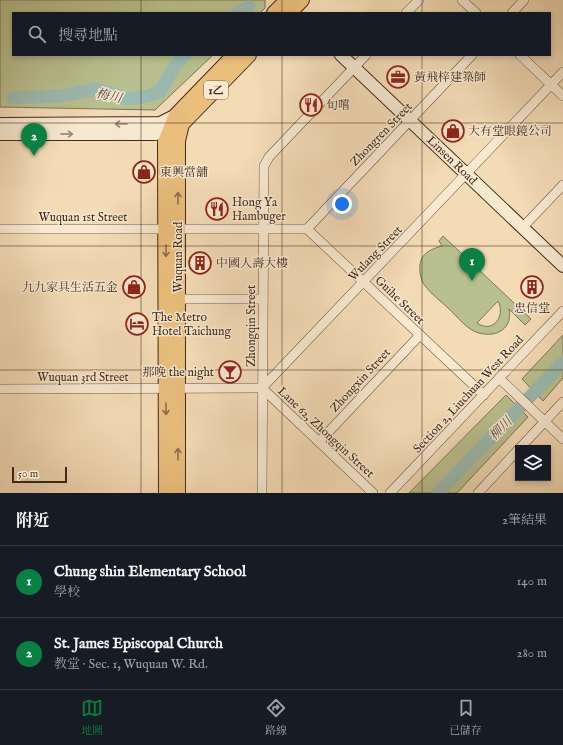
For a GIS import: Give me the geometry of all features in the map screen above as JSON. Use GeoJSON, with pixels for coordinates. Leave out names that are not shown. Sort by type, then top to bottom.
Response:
{"type":"FeatureCollection","features":[{"type":"Feature","properties":{"kind":"main road"},"geometry":{"type":"LineString","coordinates":[[276,12],[290,5]]}},
{"type":"Feature","properties":{"kind":"main road","name":"1乙"},"geometry":{"type":"LineString","coordinates":[[170,130],[233,56]]}},
{"type":"Feature","properties":{"kind":"main road","name":"1乙"},"geometry":{"type":"LineString","coordinates":[[170,130],[248,56]]}},
{"type":"Feature","properties":{"kind":"main road","name":"Linsen Road"},"geometry":{"type":"LineString","coordinates":[[342,56],[563,266]]}},
{"type":"Feature","properties":{"kind":"main road"},"geometry":{"type":"LineString","coordinates":[[0,124],[170,130]]}},
{"type":"Feature","properties":{"kind":"main road"},"geometry":{"type":"LineString","coordinates":[[0,134],[170,130]]}},
{"type":"Feature","properties":{"kind":"main road","name":"Wuquan Road"},"geometry":{"type":"LineString","coordinates":[[170,130],[172,229],[172,389],[178,493]]}},
{"type":"Feature","properties":{"kind":"main road","name":"Wuquan Road"},"geometry":{"type":"LineString","coordinates":[[166,493],[178,300],[172,229]]}},
{"type":"Feature","properties":{"kind":"street"},"geometry":{"type":"LineString","coordinates":[[407,12],[419,0]]}},
{"type":"Feature","properties":{"kind":"street"},"geometry":{"type":"LineString","coordinates":[[462,0],[475,12]]}},
{"type":"Feature","properties":{"kind":"street"},"geometry":{"type":"LineString","coordinates":[[513,12],[524,0]]}},
{"type":"Feature","properties":{"kind":"street","name":"Zhongqin Street"},"geometry":{"type":"LineString","coordinates":[[262,493],[263,171],[266,161],[365,56]]}},
{"type":"Feature","properties":{"kind":"street","name":"Zhongren Street"},"geometry":{"type":"LineString","coordinates":[[307,229],[471,56]]}},
{"type":"Feature","properties":{"kind":"street"},"geometry":{"type":"LineString","coordinates":[[521,56],[563,96]]}},
{"type":"Feature","properties":{"kind":"street","name":"Wulang Street"},"geometry":{"type":"LineString","coordinates":[[262,388],[563,72]]}},
{"type":"Feature","properties":{"kind":"street"},"geometry":{"type":"LineString","coordinates":[[523,228],[563,185]]}},
{"type":"Feature","properties":{"kind":"street","name":"Wuquan 1st Street"},"geometry":{"type":"LineString","coordinates":[[0,229],[172,229]]}},
{"type":"Feature","properties":{"kind":"street"},"geometry":{"type":"LineString","coordinates":[[172,229],[307,229]]}},
{"type":"Feature","properties":{"kind":"street","name":"Guihe Street"},"geometry":{"type":"LineString","coordinates":[[307,229],[484,395]]}},
{"type":"Feature","properties":{"kind":"street"},"geometry":{"type":"LineString","coordinates":[[178,300],[263,299]]}},
{"type":"Feature","properties":{"kind":"street","name":"Section 2, Liuchuan West Road"},"geometry":{"type":"LineString","coordinates":[[390,493],[563,312]]}},
{"type":"Feature","properties":{"kind":"street","name":"Zhongxin Street"},"geometry":{"type":"LineString","coordinates":[[319,442],[420,335]]}},
{"type":"Feature","properties":{"kind":"street"},"geometry":{"type":"LineString","coordinates":[[499,378],[563,439]]}},
{"type":"Feature","properties":{"kind":"street"},"geometry":{"type":"LineString","coordinates":[[172,389],[262,388]]}},
{"type":"Feature","properties":{"kind":"street","name":"Lane 62, Zhongqin Street"},"geometry":{"type":"LineString","coordinates":[[262,388],[373,493]]}},
{"type":"Feature","properties":{"kind":"street","name":"Wuquan 3rd Street"},"geometry":{"type":"LineString","coordinates":[[0,389],[172,389]]}},
{"type":"Feature","properties":{"kind":"street"},"geometry":{"type":"LineString","coordinates":[[523,445],[563,402]]}},
{"type":"Feature","properties":{"kind":"street"},"geometry":{"type":"LineString","coordinates":[[478,493],[515,453]]}},
{"type":"Feature","properties":{"kind":"green space"},"geometry":{"type":"Polygon","coordinates":[[[0,0],[265,0],[265,8],[261,12],[12,12],[12,56],[212,56],[155,110],[0,107],[0,0]]]}},
{"type":"Feature","properties":{"kind":"green space"},"geometry":{"type":"Polygon","coordinates":[[[443,236],[531,319],[525,325],[509,309],[509,321],[502,330],[497,333],[479,333],[466,326],[431,293],[421,279],[420,262],[428,252],[442,246],[439,241],[443,236]],[[498,301],[477,323],[483,326],[493,325],[499,317],[500,307],[498,301]]]}},
{"type":"Feature","properties":{"kind":"green space"},"geometry":{"type":"Polygon","coordinates":[[[563,335],[563,378],[543,401],[522,379],[563,335]]]}},
{"type":"Feature","properties":{"kind":"green space"},"geometry":{"type":"Polygon","coordinates":[[[506,395],[528,417],[457,493],[409,493],[506,395]]]}},
{"type":"Feature","properties":{"kind":"waterway","name":"梅川"},"geometry":{"type":"LineString","coordinates":[[239,12],[249,7]]}},
{"type":"Feature","properties":{"kind":"waterway","name":"梅川"},"geometry":{"type":"LineString","coordinates":[[13,98],[60,96],[97,89],[127,99],[144,97],[160,92],[175,65],[184,56]]}},
{"type":"Feature","properties":{"kind":"waterway","name":"柳川"},"geometry":{"type":"LineString","coordinates":[[438,493],[563,362]]}},
{"type":"Feature","properties":{"kind":"place","name":"黃飛梓建築師"},"geometry":{"type":"Point","coordinates":[398,77]}},
{"type":"Feature","properties":{"kind":"place","name":"旬嚐"},"geometry":{"type":"Point","coordinates":[311,105]}},
{"type":"Feature","properties":{"kind":"place","name":"大有堂眼鏡公司"},"geometry":{"type":"Point","coordinates":[453,131]}},
{"type":"Feature","properties":{"kind":"place","name":"St. James Episcopal Church"},"geometry":{"type":"Point","coordinates":[34,156]}},
{"type":"Feature","properties":{"kind":"place","name":"東興當舖"},"geometry":{"type":"Point","coordinates":[144,172]}},
{"type":"Feature","properties":{"kind":"place","name":"Hong Ya Hambuger"},"geometry":{"type":"Point","coordinates":[217,209]}},
{"type":"Feature","properties":{"kind":"place","name":"中國人壽大樓"},"geometry":{"type":"Point","coordinates":[200,263]}},
{"type":"Feature","properties":{"kind":"place","name":"Chung shin Elementary School"},"geometry":{"type":"Point","coordinates":[472,281]}},
{"type":"Feature","properties":{"kind":"place","name":"九九家具生活五金"},"geometry":{"type":"Point","coordinates":[134,287]}},
{"type":"Feature","properties":{"kind":"place","name":"忠信堂"},"geometry":{"type":"Point","coordinates":[532,287]}},
{"type":"Feature","properties":{"kind":"place","name":"The Metro Hotel Taichung"},"geometry":{"type":"Point","coordinates":[137,324]}},
{"type":"Feature","properties":{"kind":"place","name":"那晚 the night"},"geometry":{"type":"Point","coordinates":[230,372]}}]}
